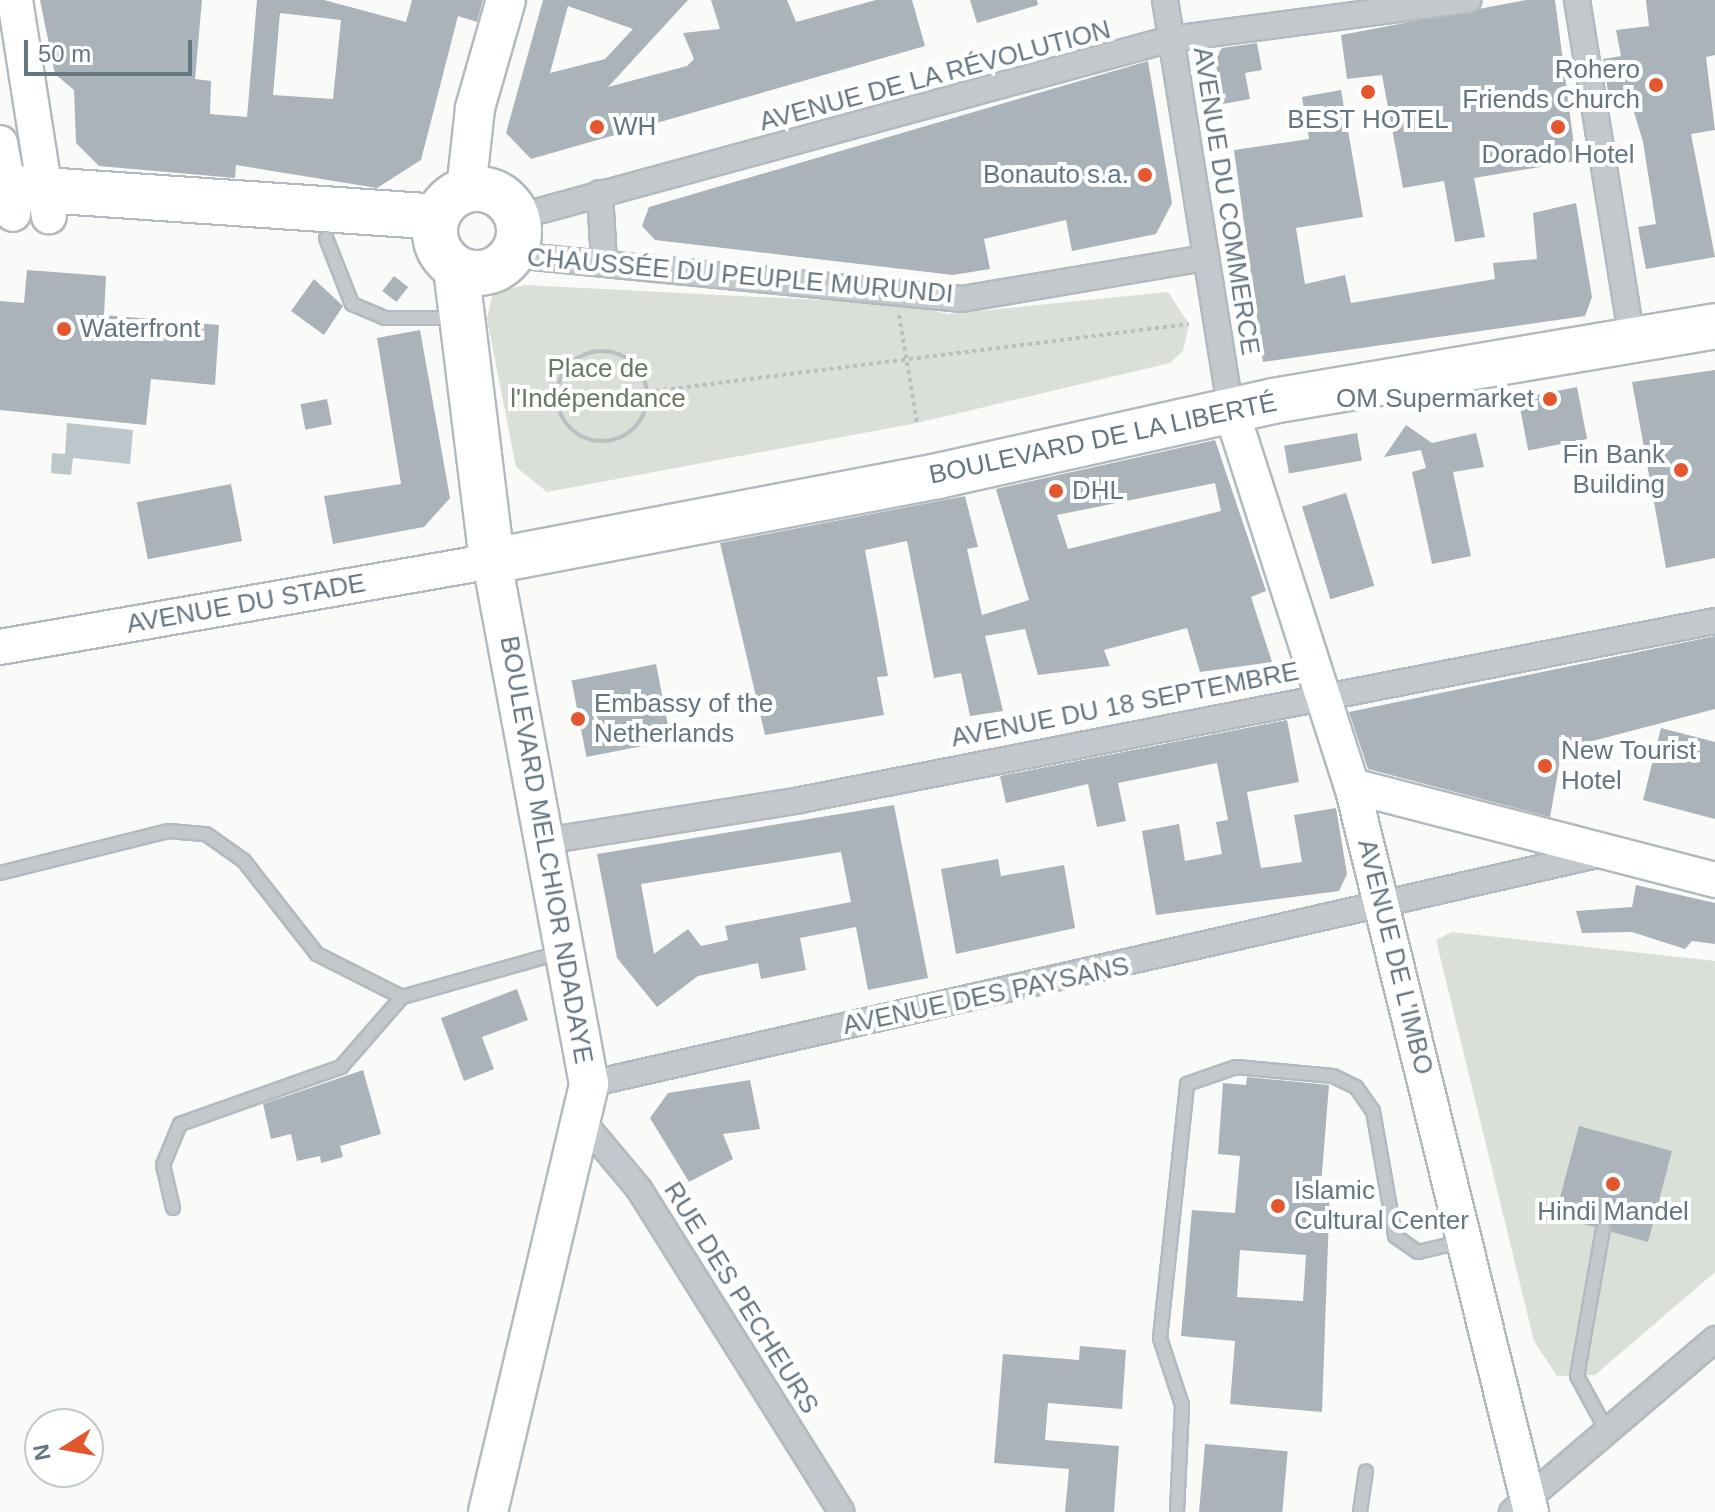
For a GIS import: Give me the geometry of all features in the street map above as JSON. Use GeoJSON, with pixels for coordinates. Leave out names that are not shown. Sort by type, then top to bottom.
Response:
{"type":"FeatureCollection","features":[{"type":"Feature","properties":{"kind":"highway"},"geometry":{"type":"LineString","coordinates":[[19,202],[326,238],[448,229],[499,194],[515,236],[493,271],[448,229],[19,202]]}},
{"type":"Feature","properties":{"kind":"highway"},"geometry":{"type":"LineString","coordinates":[[448,229],[492,561]]}},
{"type":"Feature","properties":{"kind":"highway","name":"BOULEVARD DE LA LIBERTÉ"},"geometry":{"type":"LineString","coordinates":[[492,561],[938,476],[1231,410],[1715,326]]}},
{"type":"Feature","properties":{"kind":"main road"},"geometry":{"type":"LineString","coordinates":[[448,229],[475,108],[506,0]]}},
{"type":"Feature","properties":{"kind":"main road","name":"BOULEVARD MELCHIOR NDADAYE"},"geometry":{"type":"LineString","coordinates":[[488,1512],[589,1084],[492,561]]}},
{"type":"Feature","properties":{"kind":"street"},"geometry":{"type":"LineString","coordinates":[[15,0],[13,75],[19,202]]}},
{"type":"Feature","properties":{"kind":"street","name":"AVENUE DU COMMERCE"},"geometry":{"type":"LineString","coordinates":[[1165,0],[1231,410]]}},
{"type":"Feature","properties":{"kind":"street","name":"AVENUE DE LA RÉVOLUTION"},"geometry":{"type":"LineString","coordinates":[[515,236],[600,193],[919,113],[1171,39],[1468,0]]}},
{"type":"Feature","properties":{"kind":"street"},"geometry":{"type":"LineString","coordinates":[[1577,0],[1632,339]]}},
{"type":"Feature","properties":{"kind":"street"},"geometry":{"type":"LineString","coordinates":[[0,143],[19,202]]}},
{"type":"Feature","properties":{"kind":"street"},"geometry":{"type":"LineString","coordinates":[[600,193],[604,262]]}},
{"type":"Feature","properties":{"kind":"street","name":"CHAUSSÉE DU PEUPLE MURUNDI"},"geometry":{"type":"LineString","coordinates":[[515,236],[604,262],[962,299],[1205,258]]}},
{"type":"Feature","properties":{"kind":"street","name":"AVENUE DE L'IMBO"},"geometry":{"type":"LineString","coordinates":[[1231,410],[1326,693],[1352,786],[1465,1241],[1523,1507]]}},
{"type":"Feature","properties":{"kind":"street","name":"AVENUE DU STADE"},"geometry":{"type":"LineString","coordinates":[[0,647],[492,561]]}},
{"type":"Feature","properties":{"kind":"street","name":"AVENUE DU 18 SEPTEMBRE"},"geometry":{"type":"LineString","coordinates":[[545,841],[800,800],[1326,693],[1715,621]]}},
{"type":"Feature","properties":{"kind":"street"},"geometry":{"type":"LineString","coordinates":[[1352,786],[1601,854],[1715,880]]}},
{"type":"Feature","properties":{"kind":"street","name":"AVENUE DES PAYSANS"},"geometry":{"type":"LineString","coordinates":[[589,1084],[1383,908],[1601,854]]}},
{"type":"Feature","properties":{"kind":"street","name":"RUE DES PECHEURS"},"geometry":{"type":"LineString","coordinates":[[582,1121],[655,1212],[842,1512]]}},
{"type":"Feature","properties":{"kind":"street"},"geometry":{"type":"LineString","coordinates":[[1523,1507],[1715,1339]]}},
{"type":"Feature","properties":{"kind":"lane"},"geometry":{"type":"LineString","coordinates":[[326,238],[352,304],[385,318],[458,318]]}},
{"type":"Feature","properties":{"kind":"lane"},"geometry":{"type":"LineString","coordinates":[[0,873],[169,831],[206,834],[244,861],[317,954],[402,997]]}},
{"type":"Feature","properties":{"kind":"lane"},"geometry":{"type":"LineString","coordinates":[[173,1208],[163,1165],[180,1124],[341,1067],[402,997],[565,951]]}},
{"type":"Feature","properties":{"kind":"lane"},"geometry":{"type":"LineString","coordinates":[[1177,1512],[1182,1405],[1160,1338],[1187,1084],[1236,1067],[1333,1076],[1356,1087],[1373,1111],[1395,1236],[1418,1252],[1465,1241]]}},
{"type":"Feature","properties":{"kind":"lane"},"geometry":{"type":"LineString","coordinates":[[1603,1229],[1577,1376],[1607,1431]]}},
{"type":"Feature","properties":{"kind":"lane"},"geometry":{"type":"LineString","coordinates":[[1360,1512],[1366,1471]]}},
{"type":"Feature","properties":{"kind":"path"},"geometry":{"type":"LineString","coordinates":[[898,292],[917,423]]}},
{"type":"Feature","properties":{"kind":"path"},"geometry":{"type":"LineString","coordinates":[[647,392],[909,364],[1189,324]]}},
{"type":"Feature","properties":{"kind":"path"},"geometry":{"type":"LineString","coordinates":[[595,351],[625,357],[647,392],[637,424],[603,441],[567,425],[557,395],[570,364],[595,351]]}},
{"type":"Feature","properties":{"kind":"green space","name":"Place de l'Indépendance"},"geometry":{"type":"Polygon","coordinates":[[[525,285],[897,304],[949,314],[1168,292],[1189,324],[1183,351],[1170,363],[917,423],[547,492],[516,467],[487,319],[493,292],[525,285]]]}},
{"type":"Feature","properties":{"kind":"green space"},"geometry":{"type":"Polygon","coordinates":[[[1452,932],[1715,961],[1715,1272],[1595,1375],[1557,1376],[1534,1341],[1436,940],[1452,932]]]}},
{"type":"Feature","properties":{"kind":"shaded area"},"geometry":{"type":"Polygon","coordinates":[[[67,423],[133,430],[130,464],[73,458],[71,475],[51,473],[52,453],[65,454],[67,423]]]}},
{"type":"Feature","properties":{"kind":"building"},"geometry":{"type":"Polygon","coordinates":[[[40,0],[202,0],[195,79],[211,81],[210,114],[247,117],[257,0],[324,0],[406,22],[412,0],[483,0],[477,22],[458,16],[421,160],[377,188],[236,165],[235,178],[99,166],[76,143],[74,90],[55,74],[40,0]],[[280,13],[273,95],[333,99],[341,20],[280,13]]]}},
{"type":"Feature","properties":{"kind":"building"},"geometry":{"type":"Polygon","coordinates":[[[543,0],[688,0],[608,87],[687,66],[694,59],[683,33],[720,29],[711,0],[787,0],[796,22],[876,0],[912,0],[925,46],[531,159],[506,133],[543,0]],[[568,6],[550,73],[605,59],[633,29],[568,6]]]}},
{"type":"Feature","properties":{"kind":"building"},"geometry":{"type":"Polygon","coordinates":[[[970,0],[1037,0],[1038,5],[977,23],[970,0]]]}},
{"type":"Feature","properties":{"kind":"building"},"geometry":{"type":"Polygon","coordinates":[[[1526,0],[1555,0],[1576,161],[1474,178],[1485,237],[1455,242],[1444,181],[1403,188],[1382,75],[1347,79],[1341,35],[1526,0]]]}},
{"type":"Feature","properties":{"kind":"building"},"geometry":{"type":"Polygon","coordinates":[[[1646,0],[1715,0],[1715,55],[1706,57],[1715,130],[1691,134],[1715,257],[1646,269],[1638,227],[1656,224],[1643,142],[1631,102],[1610,105],[1603,59],[1621,56],[1616,30],[1649,26],[1646,0]]]}},
{"type":"Feature","properties":{"kind":"building"},"geometry":{"type":"Polygon","coordinates":[[[1257,43],[1262,70],[1245,73],[1250,99],[1223,104],[1215,59],[1222,48],[1257,43]]]}},
{"type":"Feature","properties":{"kind":"building"},"geometry":{"type":"Polygon","coordinates":[[[1148,61],[1172,203],[1156,234],[1072,251],[1066,220],[984,239],[990,269],[953,275],[655,240],[642,226],[649,207],[1148,61]]]}},
{"type":"Feature","properties":{"kind":"building"},"geometry":{"type":"Polygon","coordinates":[[[1341,90],[1363,217],[1296,228],[1305,284],[1345,275],[1351,303],[1495,279],[1493,263],[1537,259],[1533,213],[1576,203],[1592,297],[1585,316],[1263,362],[1234,150],[1309,139],[1302,97],[1341,90]]]}},
{"type":"Feature","properties":{"kind":"building"},"geometry":{"type":"Polygon","coordinates":[[[27,270],[106,276],[104,315],[219,325],[215,385],[151,379],[146,425],[0,410],[0,301],[24,303],[27,270]]]}},
{"type":"Feature","properties":{"kind":"building"},"geometry":{"type":"Polygon","coordinates":[[[394,276],[408,287],[396,302],[382,291],[394,276]]]}},
{"type":"Feature","properties":{"kind":"building"},"geometry":{"type":"Polygon","coordinates":[[[314,279],[343,306],[324,335],[291,311],[314,279]]]}},
{"type":"Feature","properties":{"kind":"building"},"geometry":{"type":"Polygon","coordinates":[[[420,330],[450,498],[424,527],[333,544],[324,496],[401,484],[377,338],[420,330]]]}},
{"type":"Feature","properties":{"kind":"building","name":"Fin Bank Building"},"geometry":{"type":"Polygon","coordinates":[[[1715,370],[1715,558],[1666,568],[1632,382],[1715,370]]]}},
{"type":"Feature","properties":{"kind":"building"},"geometry":{"type":"Polygon","coordinates":[[[1577,387],[1587,439],[1528,450],[1518,398],[1577,387]]]}},
{"type":"Feature","properties":{"kind":"building"},"geometry":{"type":"Polygon","coordinates":[[[327,399],[332,425],[305,430],[300,404],[327,399]]]}},
{"type":"Feature","properties":{"kind":"building"},"geometry":{"type":"Polygon","coordinates":[[[1406,425],[1432,443],[1476,433],[1484,467],[1453,472],[1471,556],[1432,564],[1412,472],[1426,468],[1421,450],[1384,457],[1406,425]]]}},
{"type":"Feature","properties":{"kind":"building"},"geometry":{"type":"Polygon","coordinates":[[[1357,433],[1362,461],[1289,473],[1284,446],[1357,433]]]}},
{"type":"Feature","properties":{"kind":"building"},"geometry":{"type":"Polygon","coordinates":[[[1215,440],[1266,591],[1251,597],[1272,662],[1200,672],[1187,628],[1104,650],[1110,666],[1038,675],[1025,629],[985,636],[1003,711],[970,716],[961,673],[934,678],[907,541],[865,550],[888,676],[877,677],[884,715],[765,735],[720,543],[965,496],[978,547],[967,549],[982,615],[1029,600],[996,489],[1215,440]],[[1215,483],[1057,515],[1068,549],[1221,511],[1215,483]]]}},
{"type":"Feature","properties":{"kind":"building"},"geometry":{"type":"Polygon","coordinates":[[[231,484],[242,541],[148,559],[137,502],[231,484]]]}},
{"type":"Feature","properties":{"kind":"building"},"geometry":{"type":"Polygon","coordinates":[[[1346,493],[1374,586],[1330,599],[1302,506],[1346,493]]]}},
{"type":"Feature","properties":{"kind":"building"},"geometry":{"type":"Polygon","coordinates":[[[1715,636],[1715,709],[1562,749],[1550,817],[1368,769],[1349,712],[1715,636]]]}},
{"type":"Feature","properties":{"kind":"building"},"geometry":{"type":"Polygon","coordinates":[[[656,664],[671,741],[586,757],[572,680],[656,664]]]}},
{"type":"Feature","properties":{"kind":"building"},"geometry":{"type":"Polygon","coordinates":[[[1287,720],[1299,782],[1247,792],[1261,868],[1302,862],[1294,815],[1336,808],[1347,874],[1339,891],[1156,915],[1142,831],[1179,824],[1185,861],[1222,854],[1216,822],[1228,820],[1217,763],[1118,783],[1126,821],[1097,827],[1088,784],[1006,803],[1000,776],[1287,720]]]}},
{"type":"Feature","properties":{"kind":"building"},"geometry":{"type":"Polygon","coordinates":[[[1661,728],[1715,742],[1715,819],[1643,800],[1661,728]]]}},
{"type":"Feature","properties":{"kind":"building"},"geometry":{"type":"Polygon","coordinates":[[[894,805],[928,978],[868,990],[856,927],[800,938],[806,970],[761,979],[758,963],[698,976],[657,1007],[617,958],[597,854],[894,805]],[[841,852],[641,884],[654,954],[688,929],[701,946],[728,940],[725,926],[851,902],[841,852]]]}},
{"type":"Feature","properties":{"kind":"building"},"geometry":{"type":"Polygon","coordinates":[[[998,859],[1001,876],[1064,865],[1075,928],[956,954],[941,869],[998,859]]]}},
{"type":"Feature","properties":{"kind":"building"},"geometry":{"type":"Polygon","coordinates":[[[1636,885],[1715,903],[1715,944],[1692,941],[1685,949],[1632,932],[1582,933],[1576,911],[1632,907],[1636,885]]]}},
{"type":"Feature","properties":{"kind":"building"},"geometry":{"type":"Polygon","coordinates":[[[517,989],[528,1020],[482,1037],[494,1069],[464,1081],[441,1018],[517,989]]]}},
{"type":"Feature","properties":{"kind":"building"},"geometry":{"type":"Polygon","coordinates":[[[363,1070],[381,1134],[340,1146],[343,1157],[321,1163],[320,1156],[297,1161],[291,1134],[271,1139],[263,1104],[363,1070]]]}},
{"type":"Feature","properties":{"kind":"building"},"geometry":{"type":"Polygon","coordinates":[[[1247,1077],[1329,1085],[1321,1186],[1330,1187],[1322,1412],[1230,1404],[1235,1341],[1181,1336],[1192,1210],[1235,1213],[1240,1156],[1218,1154],[1223,1083],[1246,1085],[1247,1077]],[[1240,1250],[1237,1297],[1303,1301],[1306,1255],[1240,1250]]]}},
{"type":"Feature","properties":{"kind":"building"},"geometry":{"type":"Polygon","coordinates":[[[750,1080],[760,1129],[723,1134],[733,1159],[689,1182],[650,1118],[668,1093],[750,1080]]]}},
{"type":"Feature","properties":{"kind":"building"},"geometry":{"type":"Polygon","coordinates":[[[1579,1126],[1672,1151],[1648,1242],[1612,1232],[1605,1220],[1594,1227],[1555,1216],[1579,1126]]]}},
{"type":"Feature","properties":{"kind":"building"},"geometry":{"type":"Polygon","coordinates":[[[1080,1346],[1126,1350],[1122,1409],[1048,1403],[1045,1440],[1119,1446],[1114,1512],[1065,1512],[1069,1469],[994,1463],[1003,1354],[1079,1360],[1080,1346]]]}},
{"type":"Feature","properties":{"kind":"building"},"geometry":{"type":"Polygon","coordinates":[[[1205,1444],[1288,1451],[1282,1512],[1199,1512],[1205,1444]]]}},
{"type":"Feature","properties":{"kind":"place","name":"Rohero Friends Church"},"geometry":{"type":"Point","coordinates":[1656,85]}},
{"type":"Feature","properties":{"kind":"place","name":"BEST HOTEL"},"geometry":{"type":"Point","coordinates":[1368,92]}},
{"type":"Feature","properties":{"kind":"place","name":"WH"},"geometry":{"type":"Point","coordinates":[597,127]}},
{"type":"Feature","properties":{"kind":"place","name":"Dorado Hotel"},"geometry":{"type":"Point","coordinates":[1558,127]}},
{"type":"Feature","properties":{"kind":"place","name":"Bonauto s.a."},"geometry":{"type":"Point","coordinates":[1145,175]}},
{"type":"Feature","properties":{"kind":"place","name":"Waterfront"},"geometry":{"type":"Point","coordinates":[64,329]}},
{"type":"Feature","properties":{"kind":"place","name":"OM Supermarket"},"geometry":{"type":"Point","coordinates":[1550,399]}},
{"type":"Feature","properties":{"kind":"place","name":"Fin Bank Building"},"geometry":{"type":"Point","coordinates":[1681,470]}},
{"type":"Feature","properties":{"kind":"place","name":"DHL"},"geometry":{"type":"Point","coordinates":[1056,491]}},
{"type":"Feature","properties":{"kind":"place","name":"Embassy of the Netherlands"},"geometry":{"type":"Point","coordinates":[578,719]}},
{"type":"Feature","properties":{"kind":"place","name":"New Tourist Hotel"},"geometry":{"type":"Point","coordinates":[1545,766]}},
{"type":"Feature","properties":{"kind":"place","name":"Hindi Mandel"},"geometry":{"type":"Point","coordinates":[1613,1184]}},
{"type":"Feature","properties":{"kind":"place","name":"Islamic Cultural Center"},"geometry":{"type":"Point","coordinates":[1278,1206]}}]}
